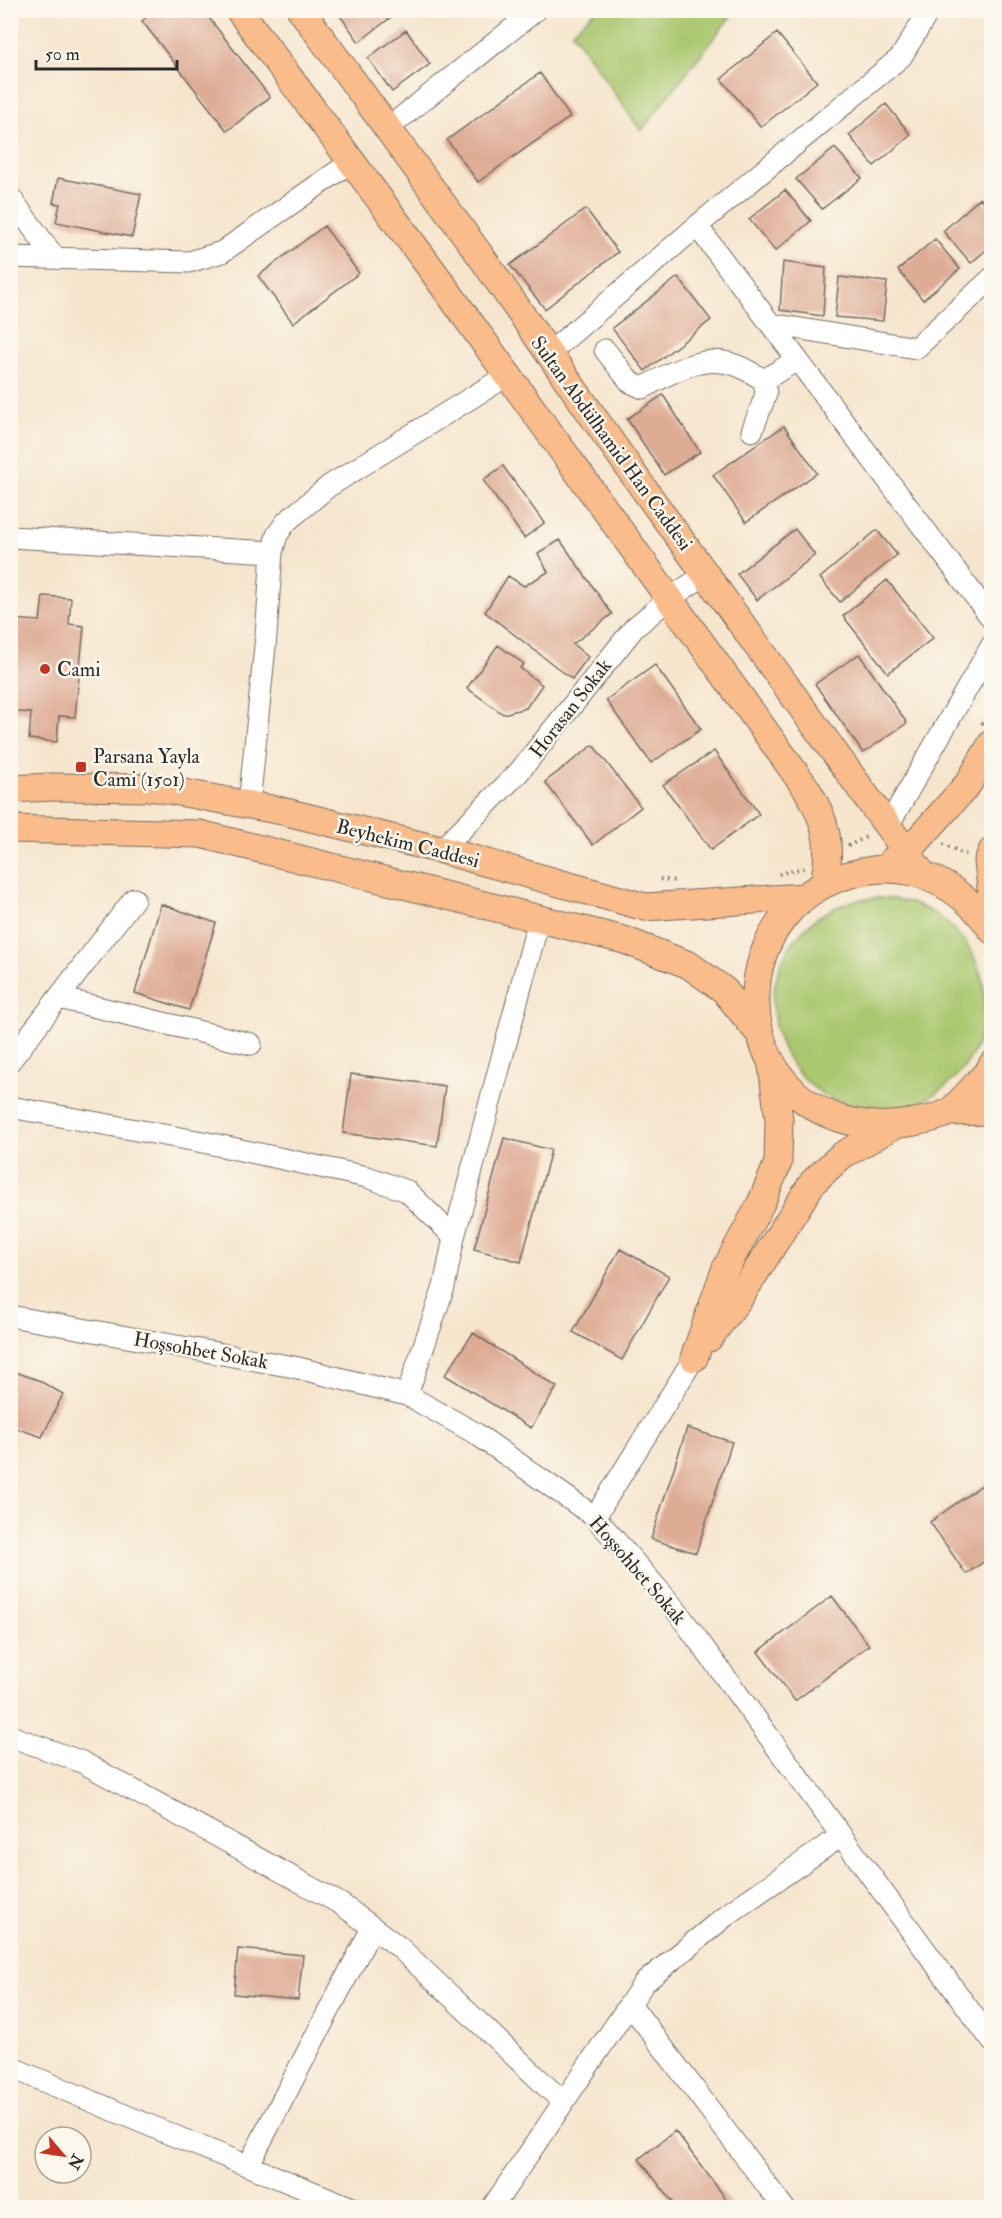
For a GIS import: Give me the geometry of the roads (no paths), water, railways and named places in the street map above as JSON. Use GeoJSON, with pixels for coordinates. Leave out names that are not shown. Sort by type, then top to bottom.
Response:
{"type":"FeatureCollection","features":[{"type":"Feature","properties":{"kind":"main road"},"geometry":{"type":"LineString","coordinates":[[239,10],[508,375],[801,781],[816,804],[827,832],[828,852],[814,890]]}},
{"type":"Feature","properties":{"kind":"main road","name":"Sultan Abdülhamid Han Caddesi"},"geometry":{"type":"LineString","coordinates":[[301,10],[480,255],[548,354],[923,875]]}},
{"type":"Feature","properties":{"kind":"main road"},"geometry":{"type":"LineString","coordinates":[[883,868],[910,849],[969,784],[992,743]]}},
{"type":"Feature","properties":{"kind":"main road"},"geometry":{"type":"LineString","coordinates":[[801,781],[822,783],[832,777],[837,768],[838,756]]}},
{"type":"Feature","properties":{"kind":"main road","name":"Beyhekim Caddesi"},"geometry":{"type":"LineString","coordinates":[[10,789],[52,786],[157,788],[293,813],[441,850],[645,907],[814,890]]}},
{"type":"Feature","properties":{"kind":"main road"},"geometry":{"type":"LineString","coordinates":[[10,829],[200,834],[624,940],[689,965],[724,990],[759,1033]]}},
{"type":"Feature","properties":{"kind":"main road"},"geometry":{"type":"LineString","coordinates":[[992,851],[988,861],[992,896]]}},
{"type":"Feature","properties":{"kind":"main road"},"geometry":{"type":"LineString","coordinates":[[893,1126],[855,1124],[820,1111],[793,1091],[772,1064],[759,1033],[754,996],[760,959],[777,925],[814,890],[856,872],[883,868],[923,875],[945,885],[965,898],[982,915],[992,930]]}},
{"type":"Feature","properties":{"kind":"main road"},"geometry":{"type":"LineString","coordinates":[[694,1358],[725,1270],[761,1203],[778,1163],[779,1119],[772,1064]]}},
{"type":"Feature","properties":{"kind":"main road"},"geometry":{"type":"LineString","coordinates":[[948,1112],[992,1065]]}},
{"type":"Feature","properties":{"kind":"main road"},"geometry":{"type":"LineString","coordinates":[[694,1358],[740,1297],[813,1182],[841,1156],[893,1126],[948,1112],[992,1111]]}},
{"type":"Feature","properties":{"kind":"street"},"geometry":{"type":"LineString","coordinates":[[387,129],[536,10]]}},
{"type":"Feature","properties":{"kind":"street"},"geometry":{"type":"LineString","coordinates":[[548,354],[697,226],[901,57],[928,10]]}},
{"type":"Feature","properties":{"kind":"street"},"geometry":{"type":"LineString","coordinates":[[10,257],[189,262],[222,252],[351,162]]}},
{"type":"Feature","properties":{"kind":"street"},"geometry":{"type":"LineString","coordinates":[[10,196],[55,258]]}},
{"type":"Feature","properties":{"kind":"street"},"geometry":{"type":"LineString","coordinates":[[697,226],[992,619]]}},
{"type":"Feature","properties":{"kind":"street"},"geometry":{"type":"LineString","coordinates":[[771,324],[916,348],[992,278]]}},
{"type":"Feature","properties":{"kind":"street"},"geometry":{"type":"LineString","coordinates":[[605,350],[630,382],[643,388],[667,375],[704,360],[734,364],[764,380]]}},
{"type":"Feature","properties":{"kind":"street"},"geometry":{"type":"LineString","coordinates":[[764,380],[797,360]]}},
{"type":"Feature","properties":{"kind":"street"},"geometry":{"type":"LineString","coordinates":[[249,805],[272,552],[277,535],[286,522],[329,486],[508,375]]}},
{"type":"Feature","properties":{"kind":"street"},"geometry":{"type":"LineString","coordinates":[[752,431],[766,394],[764,380]]}},
{"type":"Feature","properties":{"kind":"street"},"geometry":{"type":"LineString","coordinates":[[10,537],[272,552]]}},
{"type":"Feature","properties":{"kind":"street","name":"Horasan Sokak"},"geometry":{"type":"LineString","coordinates":[[441,850],[519,772],[634,628],[670,598],[706,574]]}},
{"type":"Feature","properties":{"kind":"street"},"geometry":{"type":"LineString","coordinates":[[888,826],[992,645]]}},
{"type":"Feature","properties":{"kind":"street"},"geometry":{"type":"LineString","coordinates":[[10,1061],[134,899]]}},
{"type":"Feature","properties":{"kind":"street"},"geometry":{"type":"LineString","coordinates":[[407,1395],[444,1287],[454,1237],[539,920]]}},
{"type":"Feature","properties":{"kind":"street"},"geometry":{"type":"LineString","coordinates":[[59,998],[251,1044]]}},
{"type":"Feature","properties":{"kind":"street"},"geometry":{"type":"LineString","coordinates":[[10,1107],[208,1143],[367,1178],[407,1191],[454,1237]]}},
{"type":"Feature","properties":{"kind":"street","name":"Hoşsohbet Sokak"},"geometry":{"type":"LineString","coordinates":[[10,1316],[294,1367],[407,1395],[475,1434],[595,1517],[676,1610],[841,1836],[988,2029]]}},
{"type":"Feature","properties":{"kind":"street"},"geometry":{"type":"LineString","coordinates":[[595,1517],[694,1358]]}},
{"type":"Feature","properties":{"kind":"street"},"geometry":{"type":"LineString","coordinates":[[10,1736],[82,1762],[341,1905],[399,1947],[563,2102]]}},
{"type":"Feature","properties":{"kind":"street"},"geometry":{"type":"LineString","coordinates":[[492,2208],[644,1983],[728,1914],[841,1836]]}},
{"type":"Feature","properties":{"kind":"street"},"geometry":{"type":"LineString","coordinates":[[248,2166],[372,1928]]}},
{"type":"Feature","properties":{"kind":"street"},"geometry":{"type":"LineString","coordinates":[[630,2004],[784,2208]]}},
{"type":"Feature","properties":{"kind":"street"},"geometry":{"type":"LineString","coordinates":[[10,2067],[352,2208]]}},
{"type":"Feature","properties":{"kind":"place","name":"Cami"},"geometry":{"type":"Point","coordinates":[45,669]}},
{"type":"Feature","properties":{"kind":"place","name":"Parsana Yayla Cami (1501)"},"geometry":{"type":"Point","coordinates":[81,767]}}]}
